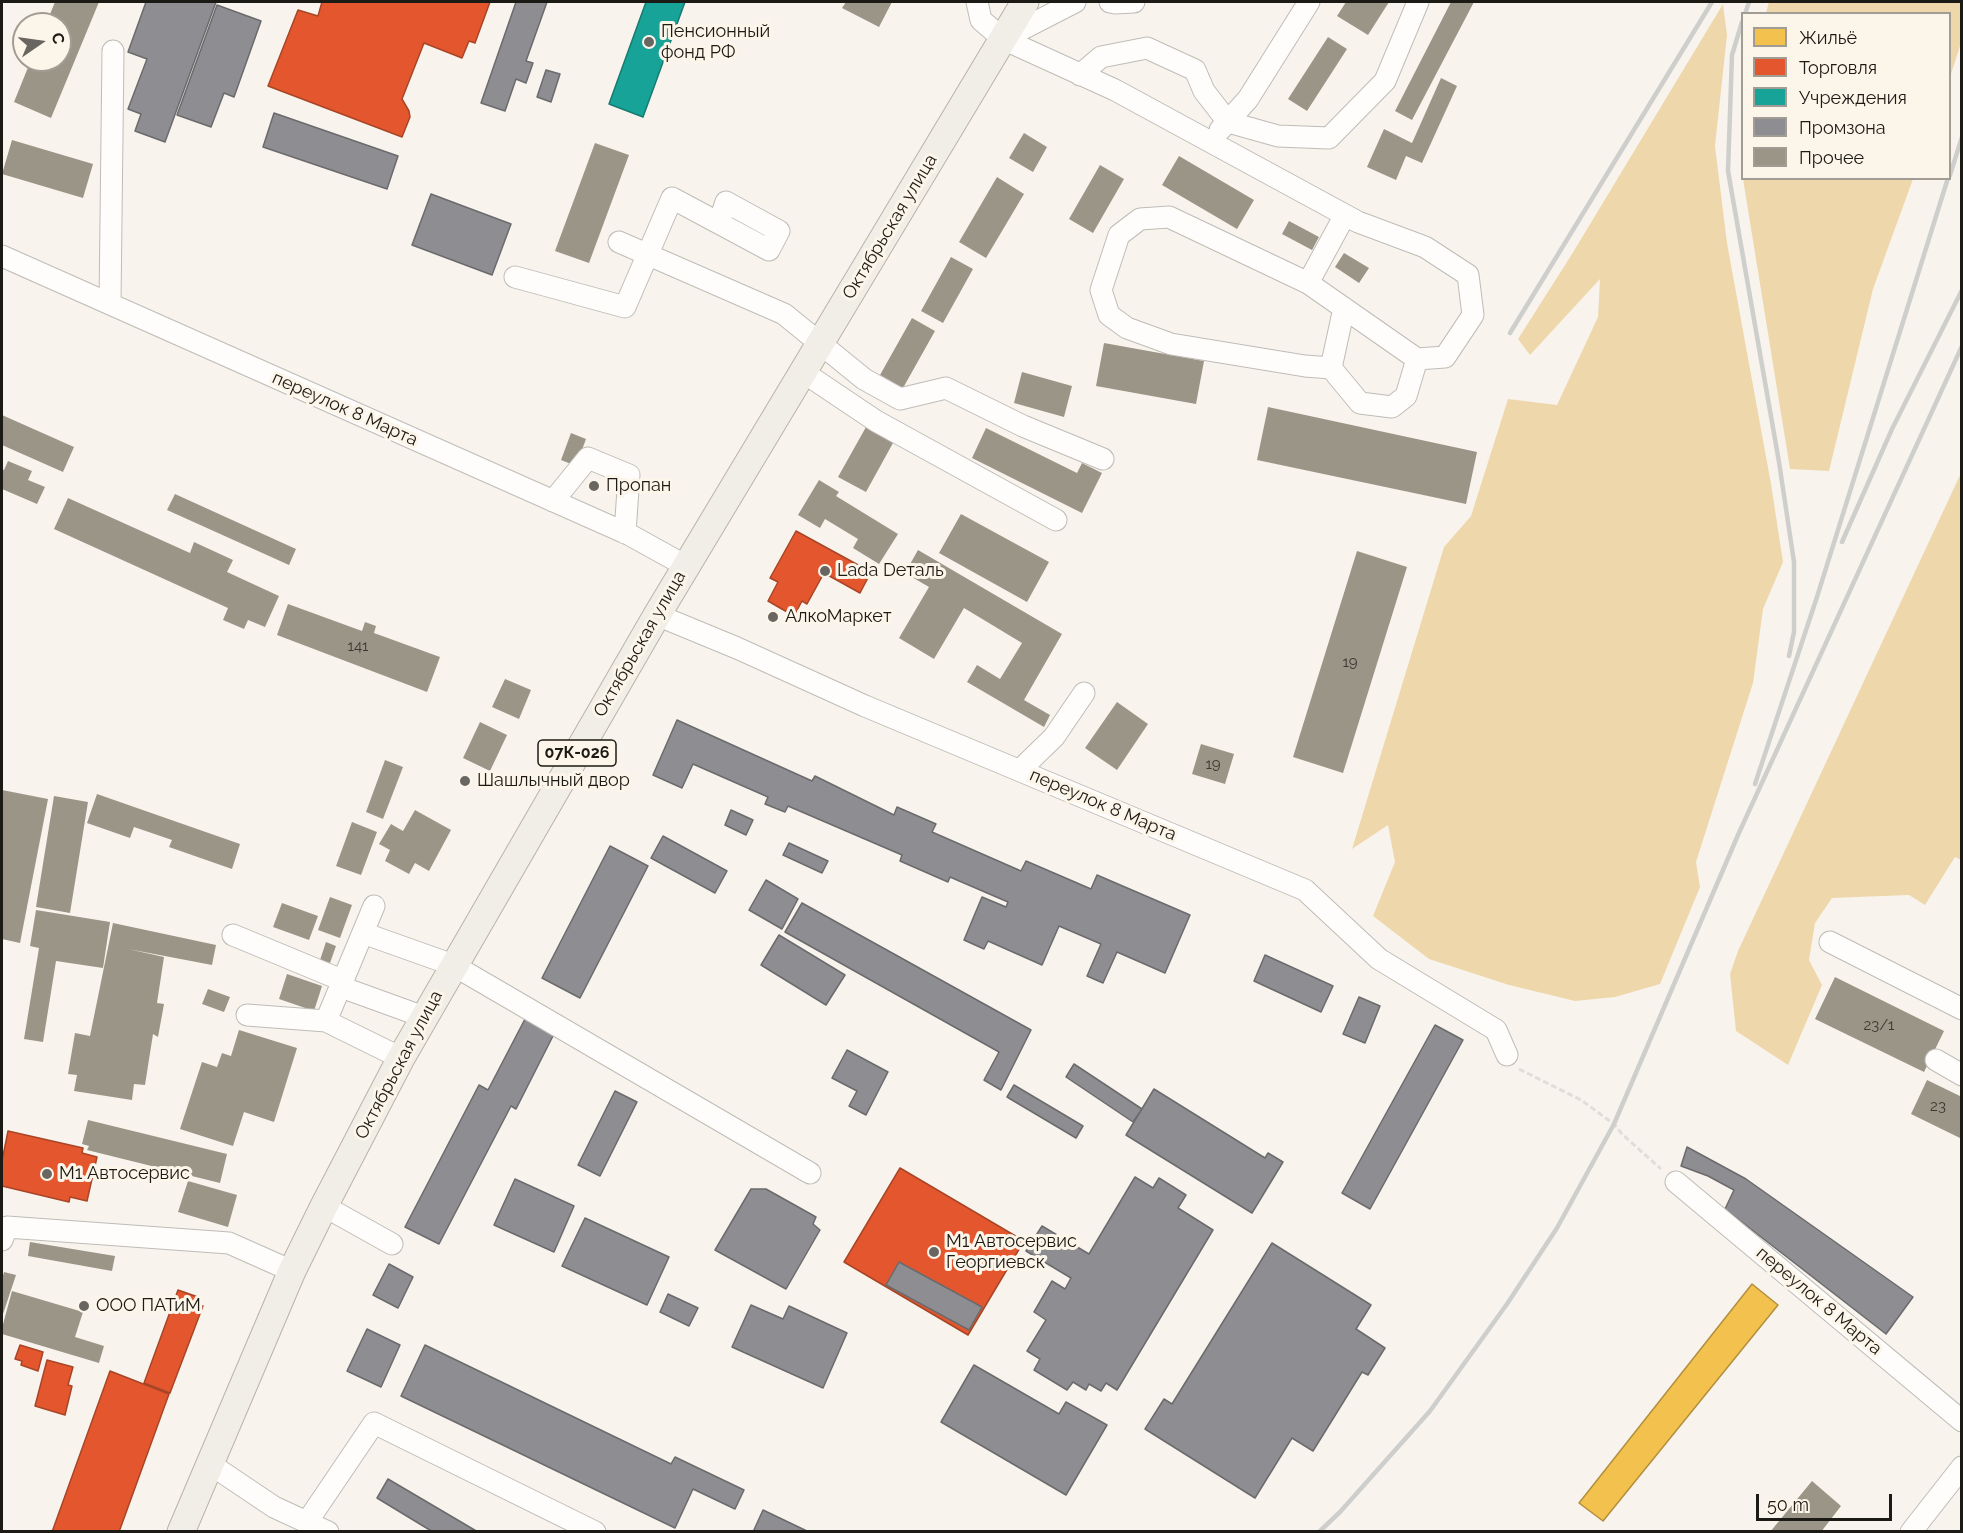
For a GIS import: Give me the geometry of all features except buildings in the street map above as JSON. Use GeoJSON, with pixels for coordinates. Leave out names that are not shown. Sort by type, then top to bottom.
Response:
{"type":"FeatureCollection","features":[{"type":"Feature","properties":{"kind":"main road","name":"Октябрьская улица"},"geometry":{"type":"LineString","coordinates":[[188,1529],[210,1464],[292,1271],[401,1058],[657,615],[1025,2]]}},
{"type":"Feature","properties":{"kind":"street"},"geometry":{"type":"LineString","coordinates":[[976,2],[981,20],[1003,39],[1115,90],[1359,222],[1425,247],[1468,275],[1473,315],[1444,357],[1417,359],[1308,283],[1169,217],[1140,219],[1119,236],[1101,290],[1109,315],[1127,328],[1170,344],[1305,366],[1331,368],[1360,404],[1392,407],[1406,396],[1417,359]]}},
{"type":"Feature","properties":{"kind":"street"},"geometry":{"type":"LineString","coordinates":[[1003,39],[1075,2]]}},
{"type":"Feature","properties":{"kind":"street"},"geometry":{"type":"LineString","coordinates":[[1110,2],[1134,2]]}},
{"type":"Feature","properties":{"kind":"street"},"geometry":{"type":"LineString","coordinates":[[1210,142],[1248,99],[1309,2]]}},
{"type":"Feature","properties":{"kind":"street"},"geometry":{"type":"LineString","coordinates":[[1080,75],[1101,57],[1147,48],[1195,70],[1204,91],[1228,122],[1278,136],[1329,138],[1385,81],[1418,2]]}},
{"type":"Feature","properties":{"kind":"street"},"geometry":{"type":"LineString","coordinates":[[110,304],[113,51]]}},
{"type":"Feature","properties":{"kind":"street"},"geometry":{"type":"LineString","coordinates":[[515,277],[625,308],[672,198],[719,223]]}},
{"type":"Feature","properties":{"kind":"street"},"geometry":{"type":"LineString","coordinates":[[1308,283],[1345,215]]}},
{"type":"Feature","properties":{"kind":"street"},"geometry":{"type":"LineString","coordinates":[[619,242],[784,314],[864,380],[900,399],[946,388],[1023,426],[1103,459]]}},
{"type":"Feature","properties":{"kind":"street","name":"переулок 8 Марта"},"geometry":{"type":"LineString","coordinates":[[2,256],[625,533],[686,566]]}},
{"type":"Feature","properties":{"kind":"street"},"geometry":{"type":"LineString","coordinates":[[1331,368],[1344,308]]}},
{"type":"Feature","properties":{"kind":"street"},"geometry":{"type":"LineString","coordinates":[[803,372],[876,421],[1056,520]]}},
{"type":"Feature","properties":{"kind":"street"},"geometry":{"type":"LineString","coordinates":[[553,501],[588,458],[628,475],[625,533]]}},
{"type":"Feature","properties":{"kind":"street","name":"переулок 8 Марта"},"geometry":{"type":"LineString","coordinates":[[657,615],[737,648],[865,706],[1305,890],[1379,959],[1496,1030],[1507,1055]]}},
{"type":"Feature","properties":{"kind":"street"},"geometry":{"type":"LineString","coordinates":[[1020,770],[1053,737],[1084,693]]}},
{"type":"Feature","properties":{"kind":"street"},"geometry":{"type":"LineString","coordinates":[[326,1021],[374,906]]}},
{"type":"Feature","properties":{"kind":"street"},"geometry":{"type":"LineString","coordinates":[[363,933],[453,965],[810,1173]]}},
{"type":"Feature","properties":{"kind":"street"},"geometry":{"type":"LineString","coordinates":[[233,935],[342,984],[424,1017]]}},
{"type":"Feature","properties":{"kind":"street"},"geometry":{"type":"LineString","coordinates":[[1830,942],[1962,1010]]}},
{"type":"Feature","properties":{"kind":"street"},"geometry":{"type":"LineString","coordinates":[[247,1015],[326,1021],[401,1058]]}},
{"type":"Feature","properties":{"kind":"street"},"geometry":{"type":"LineString","coordinates":[[1936,1060],[1962,1075]]}},
{"type":"Feature","properties":{"kind":"street","name":"переулок 8 Марта"},"geometry":{"type":"LineString","coordinates":[[1676,1182],[1962,1421]]}},
{"type":"Feature","properties":{"kind":"street"},"geometry":{"type":"LineString","coordinates":[[324,1206],[392,1244]]}},
{"type":"Feature","properties":{"kind":"street"},"geometry":{"type":"LineString","coordinates":[[2,1240],[7,1227],[229,1243],[292,1271]]}},
{"type":"Feature","properties":{"kind":"street"},"geometry":{"type":"LineString","coordinates":[[307,1522],[374,1423],[596,1532]]}},
{"type":"Feature","properties":{"kind":"street"},"geometry":{"type":"LineString","coordinates":[[210,1464],[274,1507],[328,1532]]}},
{"type":"Feature","properties":{"kind":"street"},"geometry":{"type":"LineString","coordinates":[[1911,1532],[1962,1467]]}},
{"type":"Feature","properties":{"kind":"path"},"geometry":{"type":"LineString","coordinates":[[1507,1055],[1520,1071],[1581,1100],[1614,1124],[1622,1134],[1676,1182]]}},
{"type":"Feature","properties":{"kind":"shaded area"},"geometry":{"type":"Polygon","coordinates":[[[1769,2],[1961,2],[1961,43],[1951,74],[1951,12],[1766,12],[1769,2]]]}},
{"type":"Feature","properties":{"kind":"shaded area"},"geometry":{"type":"Polygon","coordinates":[[[1723,4],[1727,35],[1715,146],[1727,243],[1783,562],[1763,609],[1753,683],[1696,862],[1700,887],[1660,984],[1615,997],[1575,1001],[1509,985],[1429,959],[1373,916],[1395,862],[1388,825],[1352,849],[1444,547],[1471,516],[1508,399],[1557,405],[1598,317],[1600,279],[1530,355],[1518,339],[1723,4]]]}},
{"type":"Feature","properties":{"kind":"shaded area"},"geometry":{"type":"Polygon","coordinates":[[[1743,180],[1913,180],[1873,289],[1829,471],[1790,469],[1743,180]]]}},
{"type":"Feature","properties":{"kind":"shaded area"},"geometry":{"type":"Polygon","coordinates":[[[1961,473],[1961,860],[1955,857],[1925,905],[1909,895],[1832,898],[1815,923],[1809,960],[1822,985],[1788,1065],[1736,1031],[1730,974],[1738,951],[1961,473]]]}},
{"type":"Feature","properties":{"kind":"railway"},"geometry":{"type":"LineString","coordinates":[[1510,333],[1712,2]]}},
{"type":"Feature","properties":{"kind":"railway"},"geometry":{"type":"LineString","coordinates":[[1746,12],[1749,2]]}},
{"type":"Feature","properties":{"kind":"railway"},"geometry":{"type":"LineString","coordinates":[[1741,25],[1732,55],[1728,171],[1779,462],[1794,562],[1794,632],[1789,656]]}},
{"type":"Feature","properties":{"kind":"railway"},"geometry":{"type":"LineString","coordinates":[[1951,172],[1962,137]]}},
{"type":"Feature","properties":{"kind":"railway"},"geometry":{"type":"LineString","coordinates":[[1755,784],[1817,597],[1947,180]]}},
{"type":"Feature","properties":{"kind":"railway"},"geometry":{"type":"LineString","coordinates":[[1842,542],[1892,429],[1962,290]]}},
{"type":"Feature","properties":{"kind":"railway"},"geometry":{"type":"LineString","coordinates":[[1319,1532],[1340,1512],[1430,1411],[1507,1304],[1557,1228],[1614,1124],[1738,835],[1962,346]]}},
{"type":"Feature","properties":{"kind":"place","name":"Пенсионный фонд РФ"},"geometry":{"type":"Point","coordinates":[649,42]}},
{"type":"Feature","properties":{"kind":"place","name":"Пропан"},"geometry":{"type":"Point","coordinates":[594,486]}},
{"type":"Feature","properties":{"kind":"place","name":"Lada Dеталь"},"geometry":{"type":"Point","coordinates":[825,571]}},
{"type":"Feature","properties":{"kind":"place","name":"АлкоМаркет"},"geometry":{"type":"Point","coordinates":[773,617]}},
{"type":"Feature","properties":{"kind":"place","name":"Шашлычный двор"},"geometry":{"type":"Point","coordinates":[465,781]}},
{"type":"Feature","properties":{"kind":"place","name":"М1 Автосервис"},"geometry":{"type":"Point","coordinates":[47,1174]}},
{"type":"Feature","properties":{"kind":"place","name":"М1 Автосервис Георгиевск"},"geometry":{"type":"Point","coordinates":[934,1252]}},
{"type":"Feature","properties":{"kind":"place","name":"ООО ПАТиМ"},"geometry":{"type":"Point","coordinates":[84,1306]}}]}
